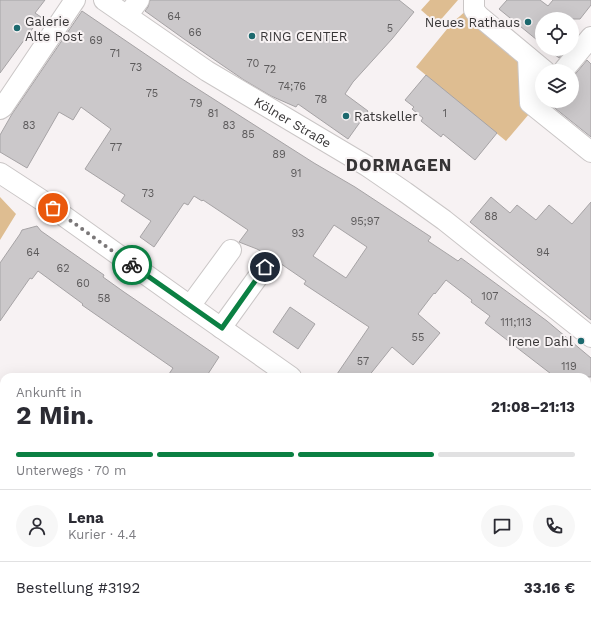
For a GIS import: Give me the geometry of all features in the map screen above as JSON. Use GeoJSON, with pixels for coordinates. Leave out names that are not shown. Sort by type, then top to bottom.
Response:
{"type":"FeatureCollection","features":[{"type":"Feature","properties":{"kind":"street"},"geometry":{"type":"LineString","coordinates":[[0,109],[3,107],[75,0]]}},
{"type":"Feature","properties":{"kind":"street","name":"Kölner Straße"},"geometry":{"type":"LineString","coordinates":[[104,0],[207,71],[367,166],[405,192],[444,220],[591,337]]}},
{"type":"Feature","properties":{"kind":"street"},"geometry":{"type":"LineString","coordinates":[[127,16],[139,0]]}},
{"type":"Feature","properties":{"kind":"street"},"geometry":{"type":"LineString","coordinates":[[474,0],[474,10],[479,16],[536,64]]}},
{"type":"Feature","properties":{"kind":"street"},"geometry":{"type":"LineString","coordinates":[[569,64],[591,37]]}},
{"type":"Feature","properties":{"kind":"street"},"geometry":{"type":"LineString","coordinates":[[528,57],[530,103],[591,152]]}},
{"type":"Feature","properties":{"kind":"street"},"geometry":{"type":"LineString","coordinates":[[0,173],[40,199],[285,373]]}},
{"type":"Feature","properties":{"kind":"street"},"geometry":{"type":"LineString","coordinates":[[190,306],[231,250]]}},
{"type":"Feature","properties":{"kind":"street"},"geometry":{"type":"LineString","coordinates":[[222,328],[265,267]]}},
{"type":"Feature","properties":{"kind":"shaded area"},"geometry":{"type":"Polygon","coordinates":[[[430,0],[458,0],[437,24],[421,10],[430,0]]]}},
{"type":"Feature","properties":{"kind":"shaded area"},"geometry":{"type":"Polygon","coordinates":[[[468,9],[535,65],[535,107],[506,141],[416,67],[452,23],[468,9]]]}},
{"type":"Feature","properties":{"kind":"shaded area"},"geometry":{"type":"Polygon","coordinates":[[[0,197],[16,214],[0,240],[0,197]]]}},
{"type":"Feature","properties":{"kind":"building","name":"Galerie Alte Post"},"geometry":{"type":"Polygon","coordinates":[[[0,0],[45,0],[35,13],[41,17],[0,73],[0,0]]]}},
{"type":"Feature","properties":{"kind":"building"},"geometry":{"type":"Polygon","coordinates":[[[150,0],[399,0],[414,12],[353,82],[345,94],[368,111],[348,139],[298,104],[296,107],[271,96],[244,80],[184,39],[145,11],[150,0]]]}},
{"type":"Feature","properties":{"kind":"building","name":"Neues Rathaus"},"geometry":{"type":"Polygon","coordinates":[[[507,0],[540,0],[548,6],[553,0],[591,0],[591,5],[580,19],[579,12],[535,12],[535,38],[499,9],[507,0]]]}},
{"type":"Feature","properties":{"kind":"building"},"geometry":{"type":"Polygon","coordinates":[[[82,11],[179,77],[314,163],[355,187],[431,237],[428,241],[458,261],[461,258],[547,321],[591,358],[591,373],[550,373],[485,323],[490,316],[446,280],[418,314],[440,333],[413,365],[392,347],[371,373],[338,373],[369,327],[304,284],[306,281],[271,257],[257,249],[239,242],[248,230],[203,200],[202,201],[194,196],[188,205],[184,203],[154,247],[140,237],[151,221],[121,201],[125,195],[85,169],[111,129],[81,107],[73,120],[59,112],[27,168],[0,152],[0,135],[12,114],[82,11]],[[334,225],[313,256],[346,278],[367,247],[334,225]]]}},
{"type":"Feature","properties":{"kind":"building"},"geometry":{"type":"Polygon","coordinates":[[[587,60],[591,64],[591,137],[555,108],[579,108],[579,70],[587,60]]]}},
{"type":"Feature","properties":{"kind":"building"},"geometry":{"type":"Polygon","coordinates":[[[426,75],[497,133],[475,160],[443,134],[441,137],[421,121],[423,118],[412,109],[414,107],[405,100],[426,75]]]}},
{"type":"Feature","properties":{"kind":"building"},"geometry":{"type":"Polygon","coordinates":[[[491,197],[510,213],[517,205],[536,220],[549,205],[572,224],[591,202],[591,320],[470,222],[491,197]]]}},
{"type":"Feature","properties":{"kind":"building"},"geometry":{"type":"Polygon","coordinates":[[[37,226],[41,231],[104,275],[103,277],[219,357],[209,373],[170,373],[173,368],[82,305],[83,304],[38,271],[32,279],[30,278],[0,321],[0,263],[22,230],[37,226]]]}},
{"type":"Feature","properties":{"kind":"building"},"geometry":{"type":"Polygon","coordinates":[[[290,307],[315,324],[298,349],[273,332],[290,307]]]}},
{"type":"Feature","properties":{"kind":"way so far"},"geometry":{"type":"LineString","coordinates":[[53,208],[132,265]]}},
{"type":"Feature","properties":{"kind":"place","name":"Neues Rathaus"},"geometry":{"type":"Point","coordinates":[528,22]}},
{"type":"Feature","properties":{"kind":"place","name":"Galerie Alte Post"},"geometry":{"type":"Point","coordinates":[17,28]}},
{"type":"Feature","properties":{"kind":"place","name":"RING CENTER"},"geometry":{"type":"Point","coordinates":[252,36]}},
{"type":"Feature","properties":{"kind":"place","name":"Ratskeller"},"geometry":{"type":"Point","coordinates":[346,116]}},
{"type":"Feature","properties":{"kind":"place","name":"Irene Dahl"},"geometry":{"type":"Point","coordinates":[581,341]}},
{"type":"Feature","properties":{"kind":"district","name":"DORMAGEN"},"geometry":{"type":"Point","coordinates":[399,165]}},
{"type":"Feature","properties":{"kind":"route"},"geometry":{"type":"LineString","coordinates":[[132,265],[222,328],[265,267]]}}]}
